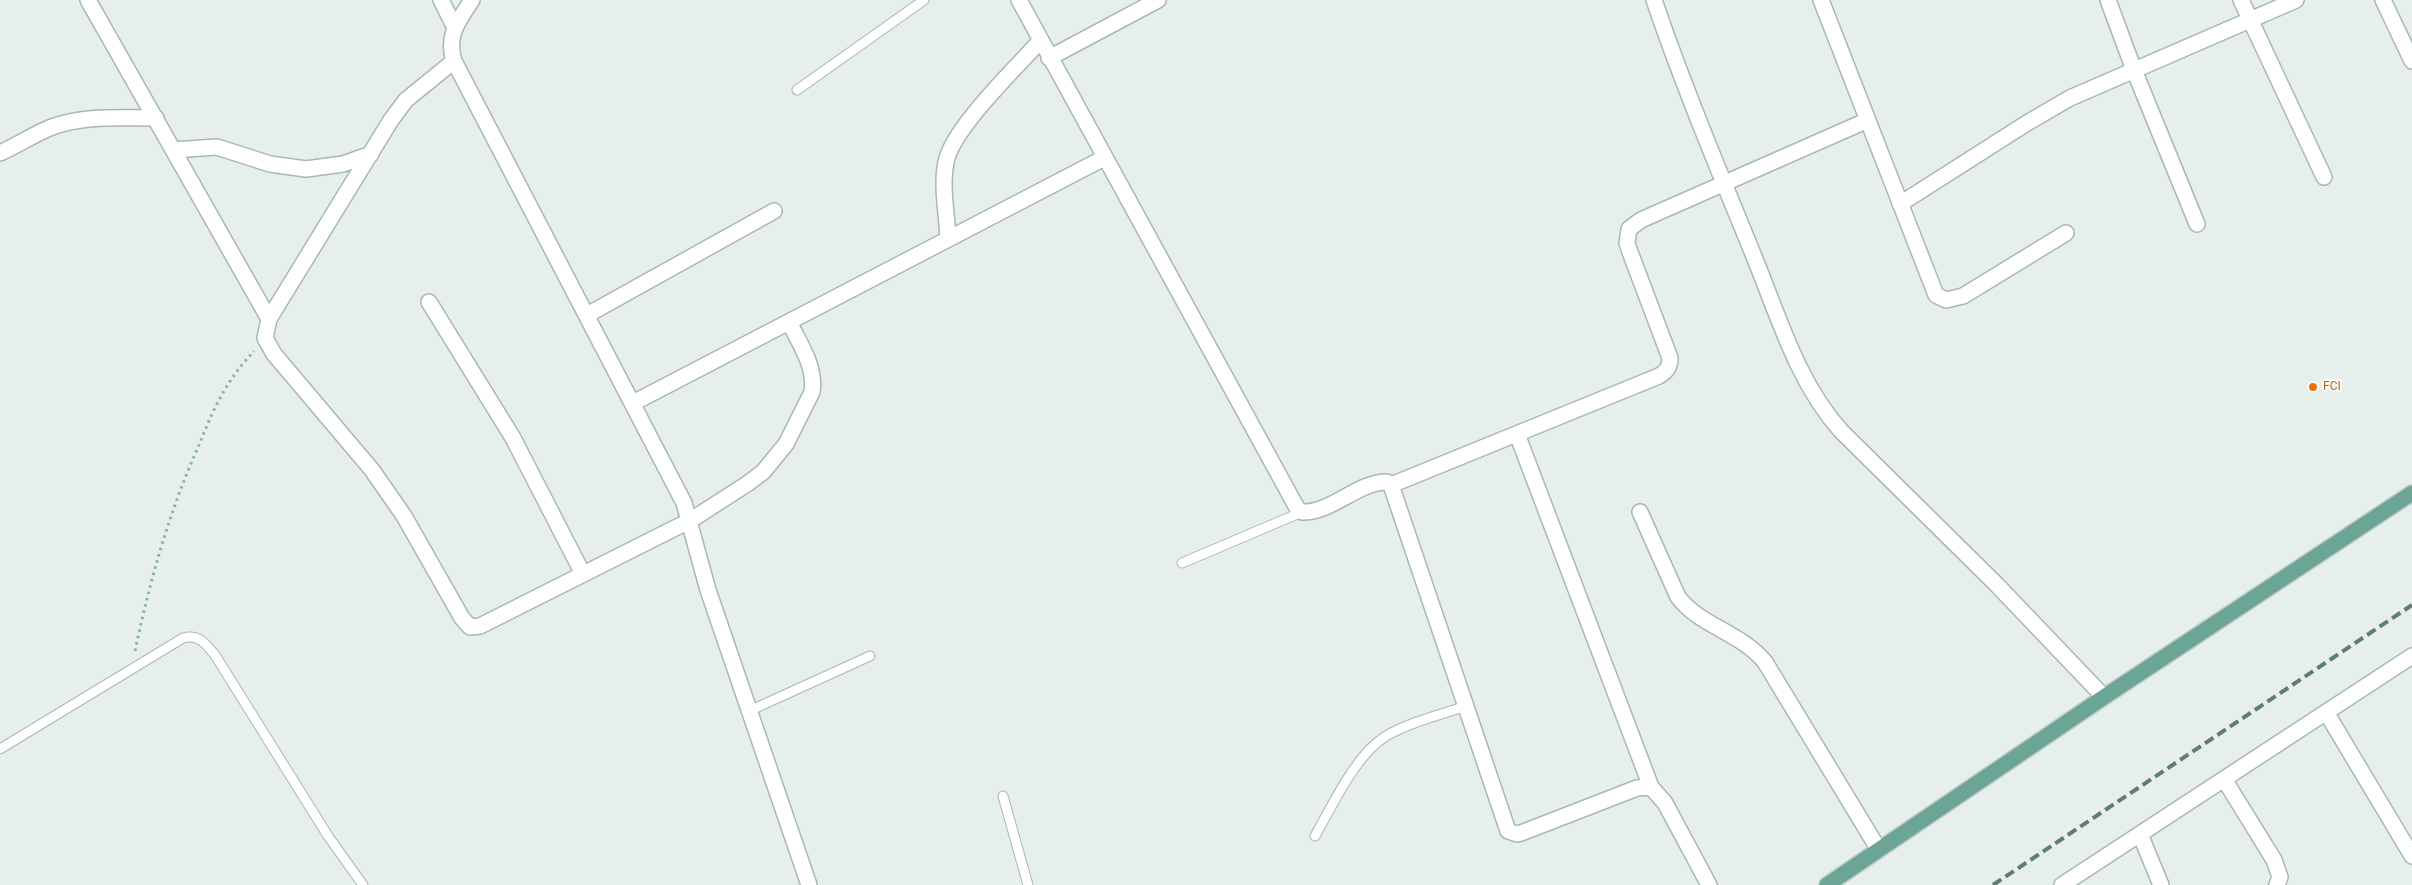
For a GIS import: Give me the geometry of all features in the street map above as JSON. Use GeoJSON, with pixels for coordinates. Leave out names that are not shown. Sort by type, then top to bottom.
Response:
{"type":"FeatureCollection","features":[{"type":"Feature","properties":{"kind":"main road"},"geometry":{"type":"LineString","coordinates":[[1827,885],[2104,697],[2412,493]]}},
{"type":"Feature","properties":{"kind":"street"},"geometry":{"type":"LineString","coordinates":[[88,0],[269,319]]}},
{"type":"Feature","properties":{"kind":"street"},"geometry":{"type":"LineString","coordinates":[[441,0],[454,26]]}},
{"type":"Feature","properties":{"kind":"street"},"geometry":{"type":"LineString","coordinates":[[472,0],[454,26],[450,49],[454,61],[670,472],[691,520],[708,590],[809,885]]}},
{"type":"Feature","properties":{"kind":"street"},"geometry":{"type":"LineString","coordinates":[[1019,0],[1040,42],[1287,492],[1302,512],[1314,511],[1373,485],[1387,482],[1391,485],[1505,826],[1512,834],[1521,833],[1637,788],[1651,787]]}},
{"type":"Feature","properties":{"kind":"street"},"geometry":{"type":"LineString","coordinates":[[1049,58],[1158,0]]}},
{"type":"Feature","properties":{"kind":"street"},"geometry":{"type":"LineString","coordinates":[[1654,0],[1681,79],[1797,364],[1822,410],[1840,431],[1996,584],[2104,697]]}},
{"type":"Feature","properties":{"kind":"street"},"geometry":{"type":"LineString","coordinates":[[1821,0],[1936,295],[1946,300],[1963,296],[2066,233]]}},
{"type":"Feature","properties":{"kind":"street"},"geometry":{"type":"LineString","coordinates":[[2108,0],[2134,70],[2197,224]]}},
{"type":"Feature","properties":{"kind":"street"},"geometry":{"type":"LineString","coordinates":[[2241,0],[2324,177]]}},
{"type":"Feature","properties":{"kind":"street"},"geometry":{"type":"LineString","coordinates":[[1900,204],[2027,122],[2070,98],[2296,0]]}},
{"type":"Feature","properties":{"kind":"street"},"geometry":{"type":"LineString","coordinates":[[2383,0],[2412,61]]}},
{"type":"Feature","properties":{"kind":"street"},"geometry":{"type":"LineString","coordinates":[[948,239],[944,177],[950,147],[964,126],[1040,42]]}},
{"type":"Feature","properties":{"kind":"street"},"geometry":{"type":"LineString","coordinates":[[454,61],[406,100],[370,154],[269,319],[265,338],[274,354],[372,470],[404,516],[462,618],[470,627],[480,626],[691,520],[763,472],[775,459],[790,436],[812,392],[813,383],[808,360],[789,322]]}},
{"type":"Feature","properties":{"kind":"street"},"geometry":{"type":"LineString","coordinates":[[0,153],[54,127],[73,121],[111,118],[156,118]]}},
{"type":"Feature","properties":{"kind":"street"},"geometry":{"type":"LineString","coordinates":[[1391,485],[1659,376],[1667,371],[1670,365],[1670,358],[1630,252],[1627,235],[1629,229],[1640,220],[1868,120]]}},
{"type":"Feature","properties":{"kind":"street"},"geometry":{"type":"LineString","coordinates":[[174,150],[217,147],[270,164],[306,169],[344,164],[370,154]]}},
{"type":"Feature","properties":{"kind":"street"},"geometry":{"type":"LineString","coordinates":[[634,403],[1104,158]]}},
{"type":"Feature","properties":{"kind":"street"},"geometry":{"type":"LineString","coordinates":[[587,315],[774,211]]}},
{"type":"Feature","properties":{"kind":"street"},"geometry":{"type":"LineString","coordinates":[[429,302],[513,438],[583,574]]}},
{"type":"Feature","properties":{"kind":"street"},"geometry":{"type":"LineString","coordinates":[[1517,434],[1651,787],[1664,802],[1709,885]]}},
{"type":"Feature","properties":{"kind":"street"},"geometry":{"type":"LineString","coordinates":[[1640,512],[1678,596],[1696,614],[1755,649],[1766,662],[1879,850]]}},
{"type":"Feature","properties":{"kind":"street"},"geometry":{"type":"LineString","coordinates":[[2062,885],[2412,656]]}},
{"type":"Feature","properties":{"kind":"street"},"geometry":{"type":"LineString","coordinates":[[2326,712],[2412,856]]}},
{"type":"Feature","properties":{"kind":"street"},"geometry":{"type":"LineString","coordinates":[[2224,779],[2274,860],[2280,877],[2277,885]]}},
{"type":"Feature","properties":{"kind":"street"},"geometry":{"type":"LineString","coordinates":[[2140,834],[2161,885]]}},
{"type":"Feature","properties":{"kind":"lane"},"geometry":{"type":"LineString","coordinates":[[797,90],[924,0]]}},
{"type":"Feature","properties":{"kind":"lane"},"geometry":{"type":"LineString","coordinates":[[1182,563],[1302,512]]}},
{"type":"Feature","properties":{"kind":"lane"},"geometry":{"type":"LineString","coordinates":[[0,749],[183,638],[192,636],[205,642],[328,836],[363,885]]}},
{"type":"Feature","properties":{"kind":"lane"},"geometry":{"type":"LineString","coordinates":[[749,711],[870,656]]}},
{"type":"Feature","properties":{"kind":"lane"},"geometry":{"type":"LineString","coordinates":[[1315,836],[1360,761],[1371,748],[1386,737],[1402,729],[1466,706]]}},
{"type":"Feature","properties":{"kind":"lane"},"geometry":{"type":"LineString","coordinates":[[1003,796],[1028,885]]}},
{"type":"Feature","properties":{"kind":"path"},"geometry":{"type":"LineString","coordinates":[[132,669],[149,585],[167,524],[190,466],[215,408],[231,380],[265,338]]}},
{"type":"Feature","properties":{"kind":"railway"},"geometry":{"type":"LineString","coordinates":[[1993,885],[2412,605]]}},
{"type":"Feature","properties":{"kind":"place","name":"FCI"},"geometry":{"type":"Point","coordinates":[2313,387]}}]}
